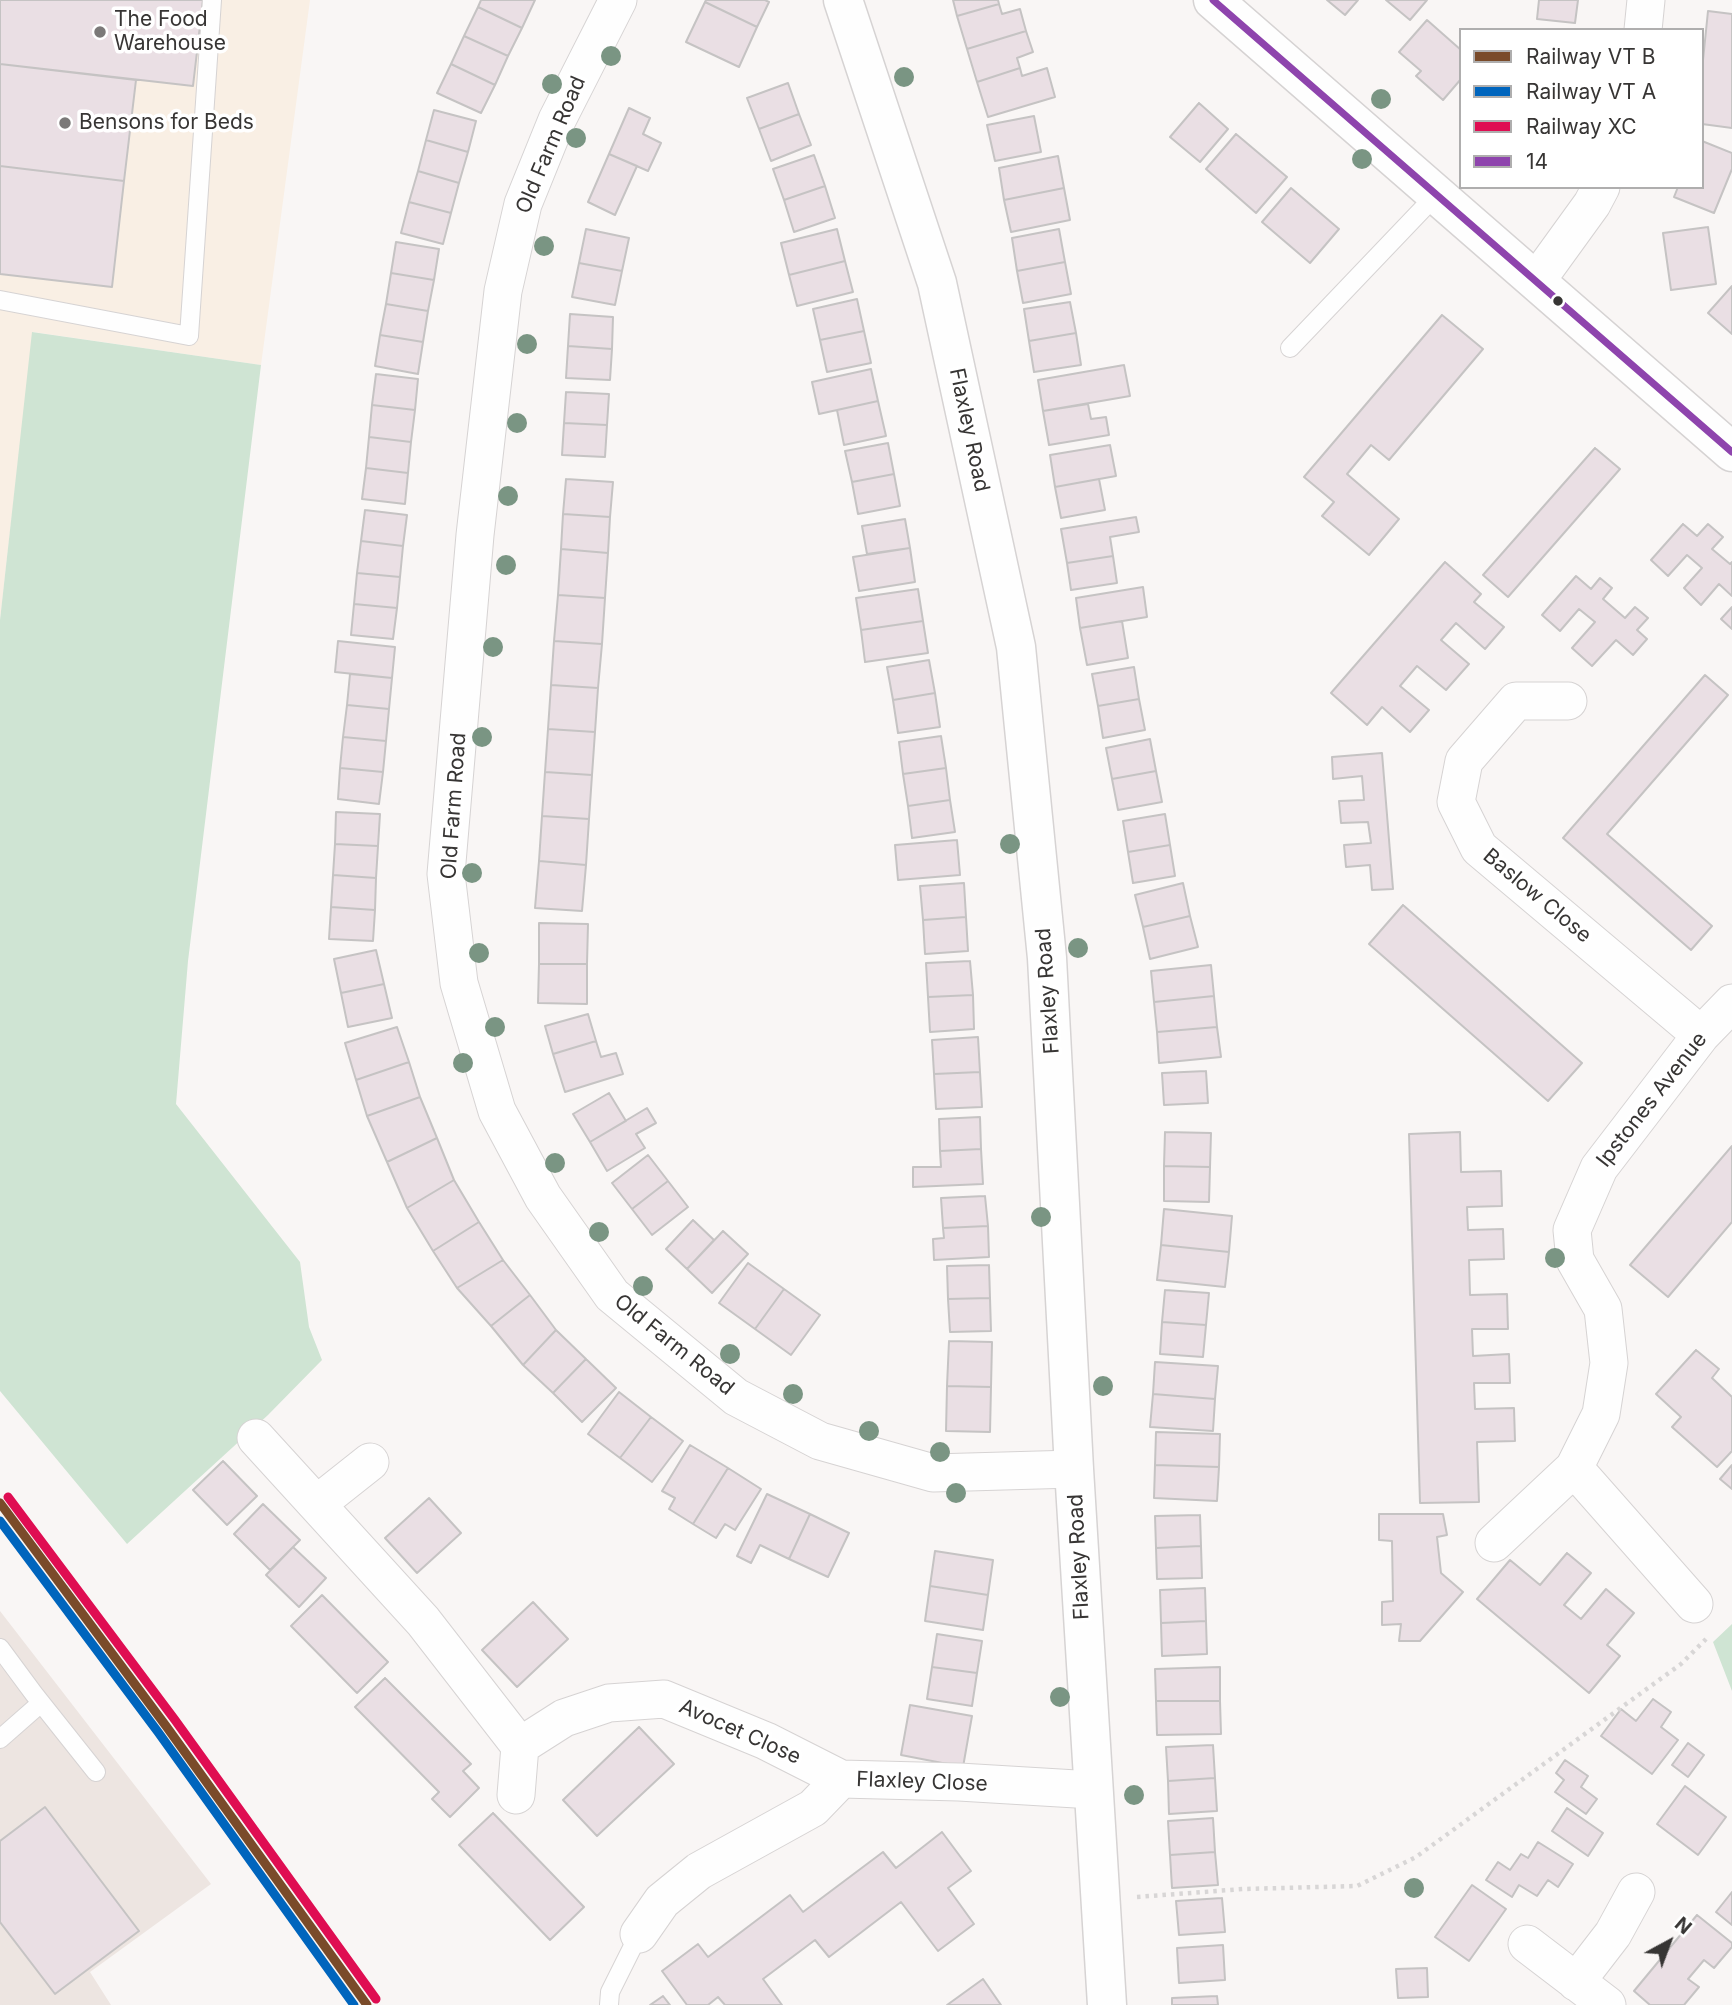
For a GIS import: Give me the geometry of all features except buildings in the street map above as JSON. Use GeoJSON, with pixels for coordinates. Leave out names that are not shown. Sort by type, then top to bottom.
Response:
{"type":"FeatureCollection","features":[{"type":"Feature","properties":{"kind":"street","name":"Old Farm Road"},"geometry":{"type":"LineString","coordinates":[[618,0],[557,120],[523,204],[503,291],[475,535],[446,874],[459,982],[497,1111],[543,1197],[611,1295],[736,1397],[820,1441],[933,1473],[1074,1469]]}},
{"type":"Feature","properties":{"kind":"street","name":"Flaxley Road"},"geometry":{"type":"LineString","coordinates":[[843,0],[937,283],[1016,647],[1047,958],[1074,1469],[1107,2005]]}},
{"type":"Feature","properties":{"kind":"street"},"geometry":{"type":"LineString","coordinates":[[1213,0],[1732,452]]}},
{"type":"Feature","properties":{"kind":"street"},"geometry":{"type":"LineString","coordinates":[[1643,28],[1646,0]]}},
{"type":"Feature","properties":{"kind":"street"},"geometry":{"type":"LineString","coordinates":[[1536,281],[1600,189]]}},
{"type":"Feature","properties":{"kind":"street","name":"Baslow Close"},"geometry":{"type":"LineString","coordinates":[[1568,701],[1516,701],[1464,761],[1456,802],[1479,848],[1701,1035]]}},
{"type":"Feature","properties":{"kind":"street","name":"Ipstones Avenue"},"geometry":{"type":"LineString","coordinates":[[1574,1468],[1601,1414],[1609,1363],[1603,1309],[1575,1261],[1572,1230],[1599,1168],[1701,1035],[1732,1003]]}},
{"type":"Feature","properties":{"kind":"street"},"geometry":{"type":"LineString","coordinates":[[256,1438],[423,1621],[520,1746],[516,1795]]}},
{"type":"Feature","properties":{"kind":"street"},"geometry":{"type":"LineString","coordinates":[[317,1504],[370,1462]]}},
{"type":"Feature","properties":{"kind":"street"},"geometry":{"type":"LineString","coordinates":[[1494,1543],[1574,1468],[1704,1617]]}},
{"type":"Feature","properties":{"kind":"street","name":"Avocet Close"},"geometry":{"type":"LineString","coordinates":[[520,1746],[564,1718],[609,1703],[664,1699],[766,1741],[841,1779]]}},
{"type":"Feature","properties":{"kind":"street","name":"Flaxley Close"},"geometry":{"type":"LineString","coordinates":[[639,1934],[662,1900],[699,1871],[813,1808],[841,1779],[959,1782],[1093,1790]]}},
{"type":"Feature","properties":{"kind":"street"},"geometry":{"type":"LineString","coordinates":[[1576,1982],[1613,1934],[1636,1892]]}},
{"type":"Feature","properties":{"kind":"street"},"geometry":{"type":"LineString","coordinates":[[1527,1944],[1607,2005]]}},
{"type":"Feature","properties":{"kind":"lane"},"geometry":{"type":"LineString","coordinates":[[0,300],[188,336],[212,0]]}},
{"type":"Feature","properties":{"kind":"lane"},"geometry":{"type":"LineString","coordinates":[[1290,348],[1437,194]]}},
{"type":"Feature","properties":{"kind":"lane"},"geometry":{"type":"LineString","coordinates":[[0,1647],[96,1772]]}},
{"type":"Feature","properties":{"kind":"lane"},"geometry":{"type":"LineString","coordinates":[[0,1739],[41,1703]]}},
{"type":"Feature","properties":{"kind":"lane"},"geometry":{"type":"LineString","coordinates":[[609,2005],[610,1992],[639,1934]]}},
{"type":"Feature","properties":{"kind":"path"},"geometry":{"type":"LineString","coordinates":[[1132,1897],[1243,1889],[1357,1886],[1416,1857],[1681,1664],[1704,1617]]}},
{"type":"Feature","properties":{"kind":"shaded area"},"geometry":{"type":"Polygon","coordinates":[[[0,0],[310,0],[261,365],[33,332],[0,620],[0,0]]]}},
{"type":"Feature","properties":{"kind":"shaded area"},"geometry":{"type":"Polygon","coordinates":[[[0,1611],[211,1884],[90,1972],[111,2005],[0,2005],[0,1611]]]}},
{"type":"Feature","properties":{"kind":"green space"},"geometry":{"type":"Polygon","coordinates":[[[32,332],[261,365],[188,961],[176,1104],[300,1262],[309,1327],[322,1360],[268,1415],[127,1544],[0,1391],[0,620],[32,332]]]}},
{"type":"Feature","properties":{"kind":"green space"},"geometry":{"type":"Polygon","coordinates":[[[1732,1624],[1732,1691],[1713,1642],[1732,1624]]]}},
{"type":"Feature","properties":{"kind":"railway"},"geometry":{"type":"LineString","coordinates":[[0,1501],[29,1541]]}},
{"type":"Feature","properties":{"kind":"transit line","name":"14"},"geometry":{"type":"LineString","coordinates":[[1213,0],[1732,452]]}},
{"type":"Feature","properties":{"kind":"transit line"},"geometry":{"type":"LineString","coordinates":[[0,1503],[166,1726],[367,2005]]}},
{"type":"Feature","properties":{"kind":"transit line"},"geometry":{"type":"LineString","coordinates":[[0,1521],[158,1732],[354,2005]]}},
{"type":"Feature","properties":{"kind":"rail line","name":"XC"},"geometry":{"type":"LineString","coordinates":[[8,1497],[175,1720],[376,1999]]}},
{"type":"Feature","properties":{"kind":"place","name":"The Food Warehouse"},"geometry":{"type":"Point","coordinates":[100,32]}},
{"type":"Feature","properties":{"kind":"place","name":"Bensons for Beds"},"geometry":{"type":"Point","coordinates":[65,123]}}]}
